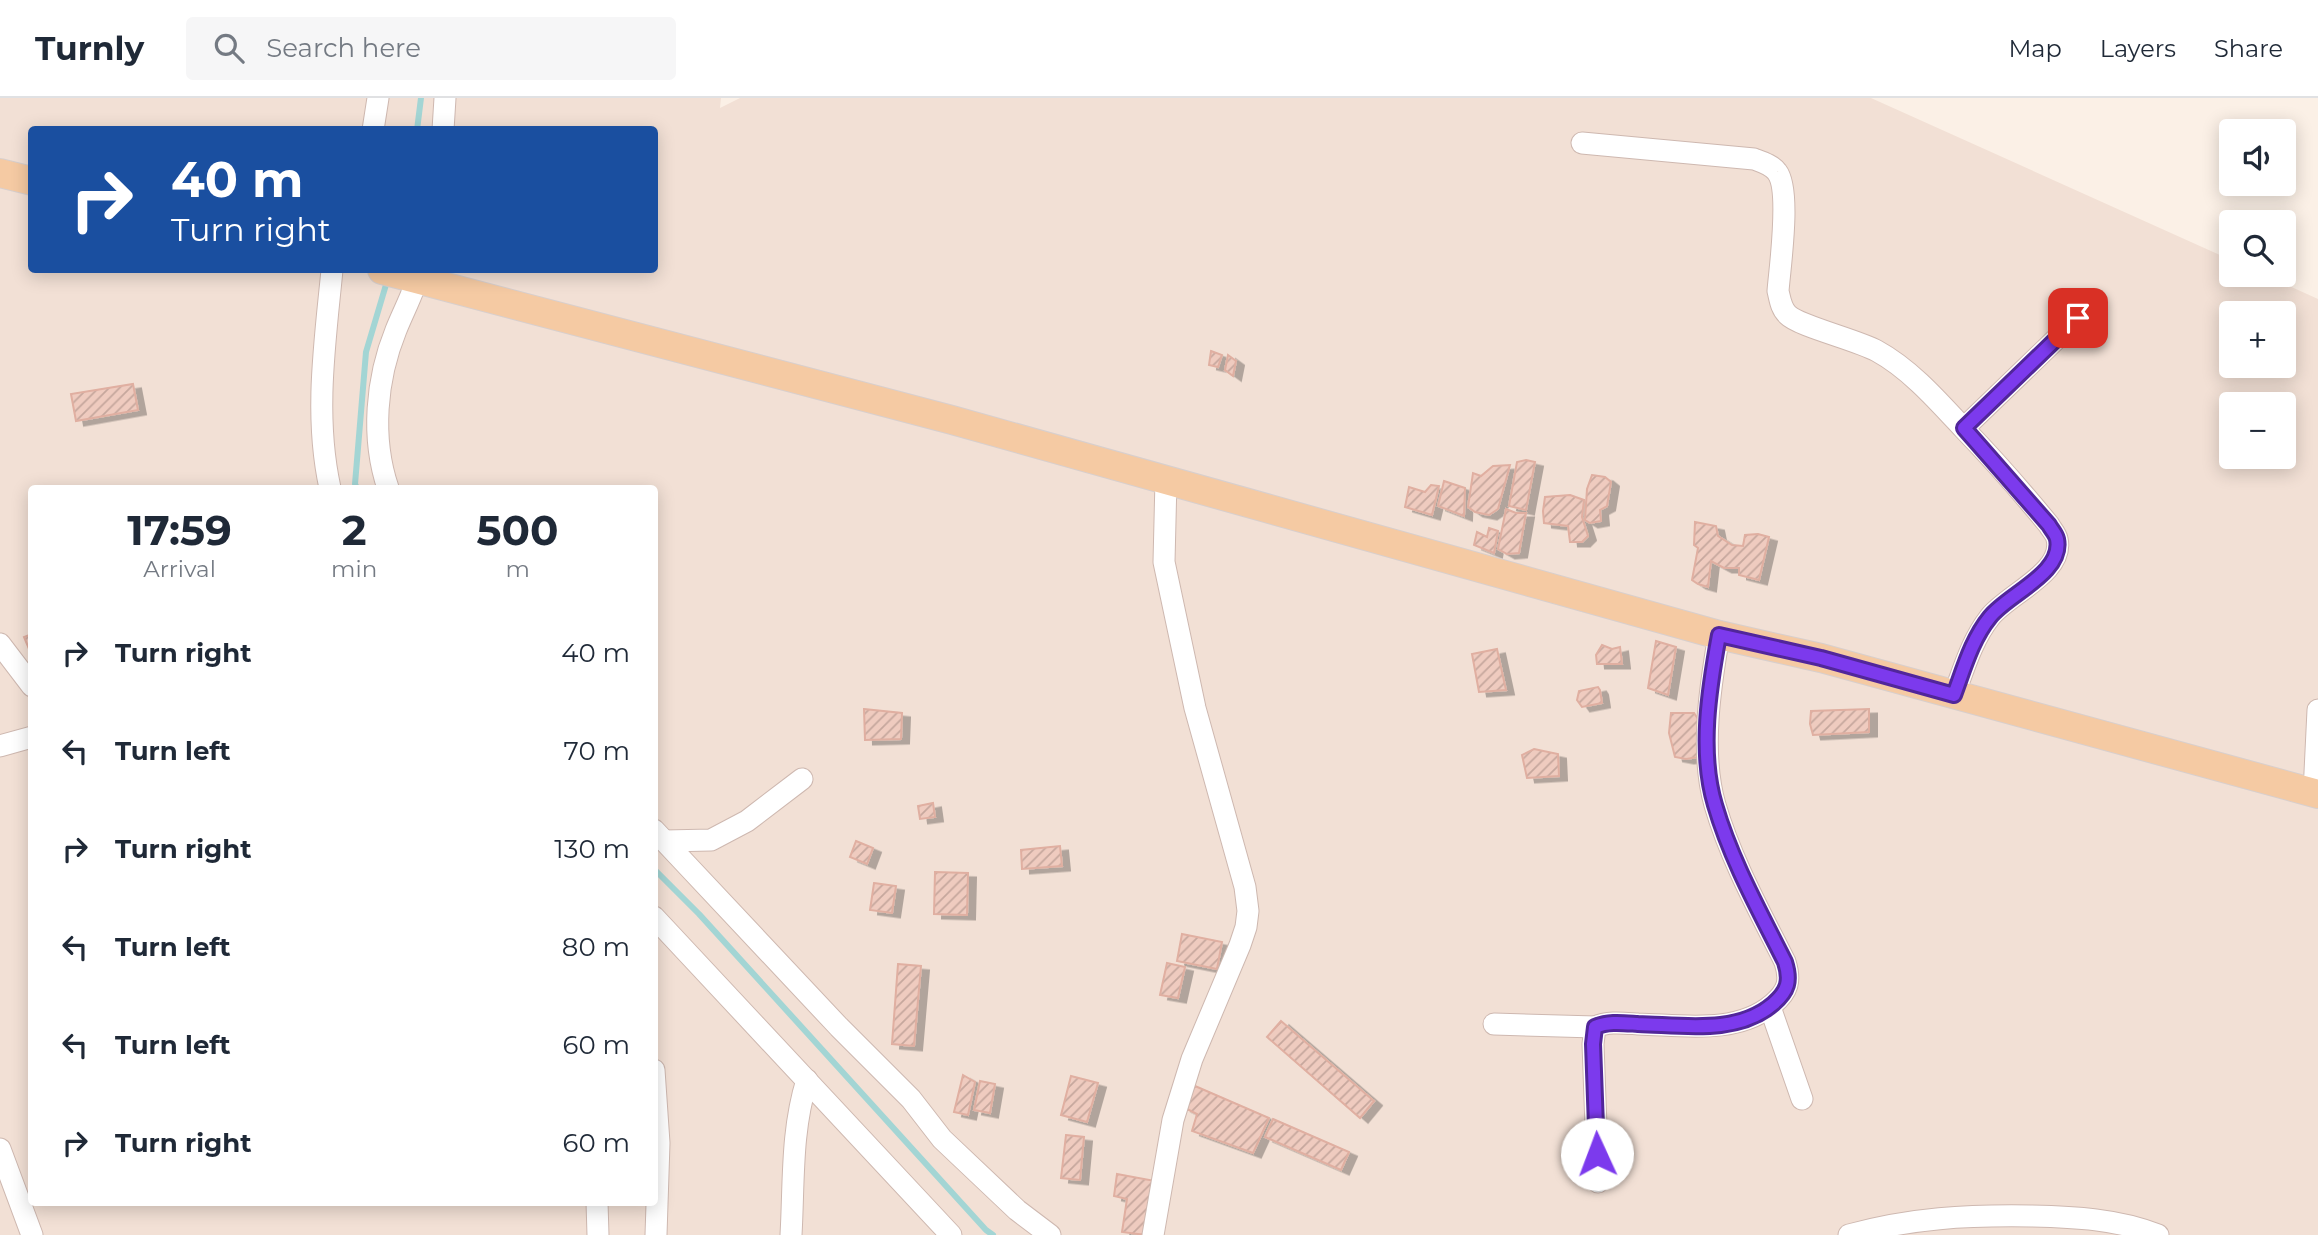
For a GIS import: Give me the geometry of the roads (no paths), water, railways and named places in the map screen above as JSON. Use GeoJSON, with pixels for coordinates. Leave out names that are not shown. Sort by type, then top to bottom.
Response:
{"type":"FeatureCollection","features":[{"type":"Feature","properties":{"kind":"main road"},"geometry":{"type":"LineString","coordinates":[[0,173],[28,180]]}},
{"type":"Feature","properties":{"kind":"main road"},"geometry":{"type":"LineString","coordinates":[[404,273],[874,398],[1719,635],[1821,658],[2316,793]]}},
{"type":"Feature","properties":{"kind":"street"},"geometry":{"type":"LineString","coordinates":[[374,126],[378,98]]}},
{"type":"Feature","properties":{"kind":"street"},"geometry":{"type":"LineString","coordinates":[[443,126],[445,98]]}},
{"type":"Feature","properties":{"kind":"street"},"geometry":{"type":"LineString","coordinates":[[1582,143],[1754,159],[1776,169],[1782,180],[1784,200],[1778,290],[1788,316],[1856,340],[1880,352],[1924,388],[1964,428],[2049,525],[2057,539],[2056,554],[2049,569],[2000,606],[1990,617],[1977,636],[1954,695]]}},
{"type":"Feature","properties":{"kind":"street"},"geometry":{"type":"LineString","coordinates":[[330,485],[322,440],[322,377],[332,273]]}},
{"type":"Feature","properties":{"kind":"street"},"geometry":{"type":"LineString","coordinates":[[387,485],[379,451],[381,379],[395,331],[404,273]]}},
{"type":"Feature","properties":{"kind":"street"},"geometry":{"type":"LineString","coordinates":[[1964,428],[2078,318]]}},
{"type":"Feature","properties":{"kind":"street"},"geometry":{"type":"LineString","coordinates":[[1153,1235],[1173,1120],[1192,1059],[1240,945],[1248,911],[1241,868],[1195,708],[1164,562],[1166,480]]}},
{"type":"Feature","properties":{"kind":"street"},"geometry":{"type":"LineString","coordinates":[[1494,1024],[1595,1027],[1612,1023],[1724,1024],[1748,1020],[1770,1007],[1788,987],[1789,976],[1785,962],[1729,843],[1715,806],[1710,780],[1710,685],[1719,635]]}},
{"type":"Feature","properties":{"kind":"street"},"geometry":{"type":"LineString","coordinates":[[0,644],[28,682]]}},
{"type":"Feature","properties":{"kind":"street"},"geometry":{"type":"LineString","coordinates":[[2316,793],[2318,710]]}},
{"type":"Feature","properties":{"kind":"street"},"geometry":{"type":"LineString","coordinates":[[0,746],[28,738]]}},
{"type":"Feature","properties":{"kind":"street"},"geometry":{"type":"LineString","coordinates":[[660,835],[711,840],[747,821],[802,779]]}},
{"type":"Feature","properties":{"kind":"street"},"geometry":{"type":"LineString","coordinates":[[660,835],[839,1027],[911,1099],[942,1139],[1017,1210],[1049,1235]]}},
{"type":"Feature","properties":{"kind":"street"},"geometry":{"type":"LineString","coordinates":[[658,921],[951,1235]]}},
{"type":"Feature","properties":{"kind":"street"},"geometry":{"type":"LineString","coordinates":[[1770,1007],[1802,1099]]}},
{"type":"Feature","properties":{"kind":"street"},"geometry":{"type":"LineString","coordinates":[[1595,1027],[1593,1044],[1598,1182]]}},
{"type":"Feature","properties":{"kind":"street"},"geometry":{"type":"LineString","coordinates":[[790,1235],[795,1137],[800,1103],[807,1080]]}},
{"type":"Feature","properties":{"kind":"street"},"geometry":{"type":"LineString","coordinates":[[658,1128],[658,1174]]}},
{"type":"Feature","properties":{"kind":"street"},"geometry":{"type":"LineString","coordinates":[[0,1149],[32,1235]]}},
{"type":"Feature","properties":{"kind":"street"},"geometry":{"type":"LineString","coordinates":[[597,1206],[598,1235]]}},
{"type":"Feature","properties":{"kind":"street"},"geometry":{"type":"LineString","coordinates":[[656,1235],[657,1206]]}},
{"type":"Feature","properties":{"kind":"street"},"geometry":{"type":"LineString","coordinates":[[1849,1235],[1912,1221],[1967,1215],[2078,1218],[2118,1223],[2158,1235]]}},
{"type":"Feature","properties":{"kind":"waterway"},"geometry":{"type":"LineString","coordinates":[[418,126],[421,98]]}},
{"type":"Feature","properties":{"kind":"waterway"},"geometry":{"type":"LineString","coordinates":[[356,485],[366,352],[388,278]]}},
{"type":"Feature","properties":{"kind":"waterway"},"geometry":{"type":"LineString","coordinates":[[658,873],[699,914],[993,1235]]}}]}
